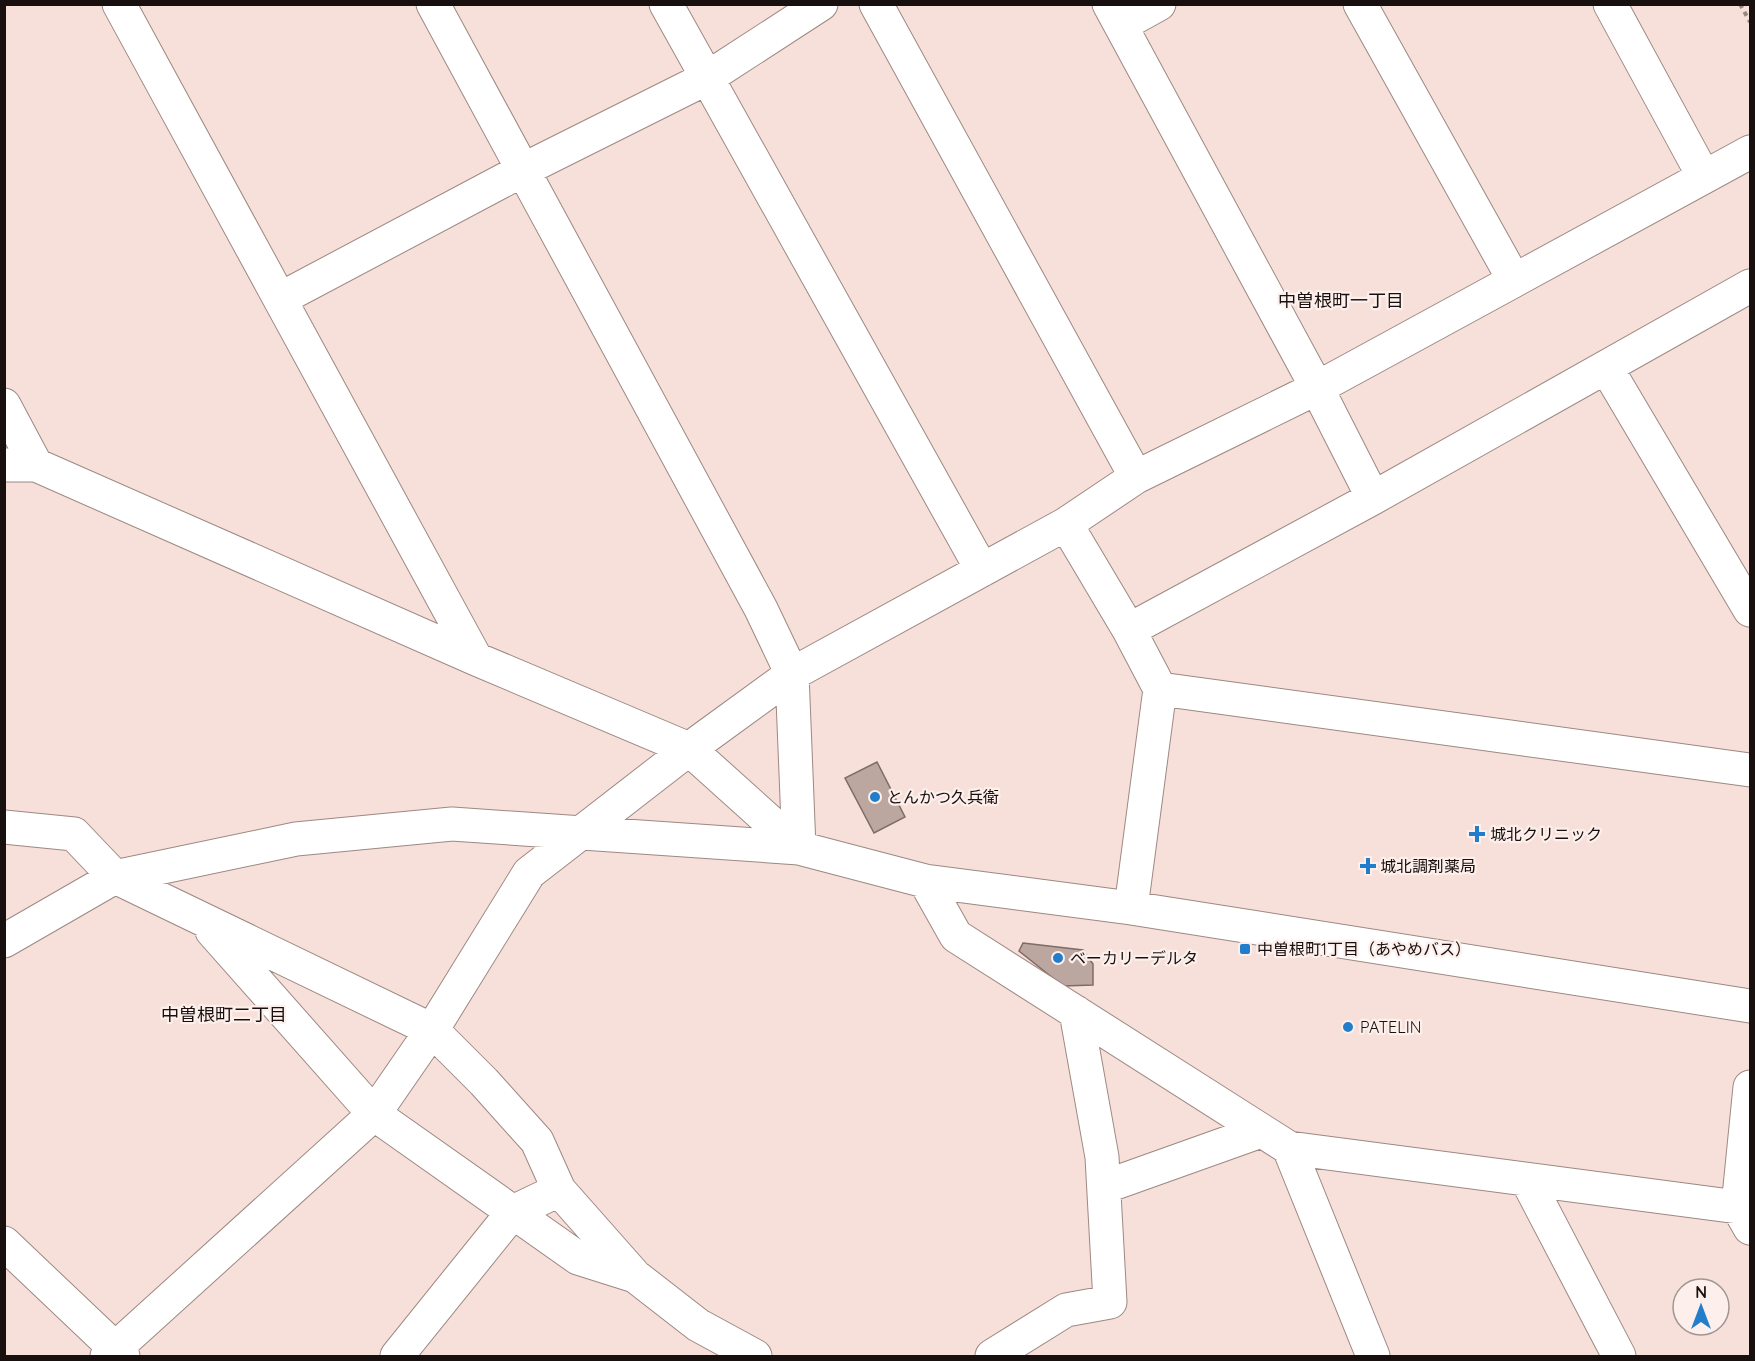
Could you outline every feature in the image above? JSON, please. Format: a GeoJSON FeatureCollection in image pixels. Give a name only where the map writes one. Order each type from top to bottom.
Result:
{"type":"FeatureCollection","features":[{"type":"Feature","properties":{"kind":"street"},"geometry":{"type":"LineString","coordinates":[[119,4],[476,659]]}},
{"type":"Feature","properties":{"kind":"street"},"geometry":{"type":"LineString","coordinates":[[433,4],[756,599],[792,674],[799,848]]}},
{"type":"Feature","properties":{"kind":"street"},"geometry":{"type":"LineString","coordinates":[[666,4],[982,570]]}},
{"type":"Feature","properties":{"kind":"street"},"geometry":{"type":"LineString","coordinates":[[280,299],[523,170],[707,78],[821,4]]}},
{"type":"Feature","properties":{"kind":"street"},"geometry":{"type":"LineString","coordinates":[[876,4],[1136,477]]}},
{"type":"Feature","properties":{"kind":"street"},"geometry":{"type":"LineString","coordinates":[[1159,4],[1115,15],[1317,388],[1373,498]]}},
{"type":"Feature","properties":{"kind":"street"},"geometry":{"type":"LineString","coordinates":[[1360,4],[1514,280]]}},
{"type":"Feature","properties":{"kind":"street"},"geometry":{"type":"LineString","coordinates":[[1610,4],[1704,177]]}},
{"type":"Feature","properties":{"kind":"street"},"geometry":{"type":"LineString","coordinates":[[4,1243],[115,1354],[374,1114],[432,1030],[529,873],[688,749],[792,674],[1066,524],[1136,477],[1317,388],[1750,152]]}},
{"type":"Feature","properties":{"kind":"street"},"geometry":{"type":"LineString","coordinates":[[1129,630],[1373,498],[1750,286]]}},
{"type":"Feature","properties":{"kind":"street"},"geometry":{"type":"LineString","coordinates":[[1606,367],[1750,610]]}},
{"type":"Feature","properties":{"kind":"street"},"geometry":{"type":"LineString","coordinates":[[4,405],[20,465],[688,749],[799,848]]}},
{"type":"Feature","properties":{"kind":"street"},"geometry":{"type":"LineString","coordinates":[[1066,524],[1129,630],[1160,689],[1131,908]]}},
{"type":"Feature","properties":{"kind":"street"},"geometry":{"type":"LineString","coordinates":[[1160,689],[1750,770]]}},
{"type":"Feature","properties":{"kind":"street"},"geometry":{"type":"LineString","coordinates":[[4,940],[115,877],[296,839],[452,824],[799,848],[925,881],[1131,908],[1750,1006]]}},
{"type":"Feature","properties":{"kind":"street"},"geometry":{"type":"LineString","coordinates":[[4,827],[74,834],[115,877],[432,1030],[484,1082],[537,1141],[559,1190],[635,1276],[698,1325],[755,1356]]}},
{"type":"Feature","properties":{"kind":"street"},"geometry":{"type":"LineString","coordinates":[[925,881],[956,936],[1288,1148],[1527,1180],[1744,1218],[1750,1087]]}},
{"type":"Feature","properties":{"kind":"street"},"geometry":{"type":"LineString","coordinates":[[204,921],[374,1114],[578,1258],[635,1276]]}},
{"type":"Feature","properties":{"kind":"street"},"geometry":{"type":"LineString","coordinates":[[992,1356],[1066,1310],[1110,1302],[1102,1157],[1076,1012]]}},
{"type":"Feature","properties":{"kind":"street"},"geometry":{"type":"LineString","coordinates":[[1104,1187],[1261,1131]]}},
{"type":"Feature","properties":{"kind":"street"},"geometry":{"type":"LineString","coordinates":[[1288,1148],[1372,1356]]}},
{"type":"Feature","properties":{"kind":"street"},"geometry":{"type":"LineString","coordinates":[[1527,1180],[1619,1356]]}},
{"type":"Feature","properties":{"kind":"street"},"geometry":{"type":"LineString","coordinates":[[397,1356],[513,1212],[559,1190]]}},
{"type":"Feature","properties":{"kind":"path"},"geometry":{"type":"LineString","coordinates":[[1740,4],[1750,22]]}},
{"type":"Feature","properties":{"kind":"building","name":"とんかつ久兵衛"},"geometry":{"type":"Polygon","coordinates":[[[877,762],[905,817],[874,833],[845,778],[877,762]]]}},
{"type":"Feature","properties":{"kind":"building","name":"ベーカリーデルタ"},"geometry":{"type":"Polygon","coordinates":[[[1023,943],[1083,950],[1093,964],[1093,985],[1063,986],[1019,951],[1023,943]]]}},
{"type":"Feature","properties":{"kind":"place","name":"とんかつ久兵衛"},"geometry":{"type":"Point","coordinates":[875,797]}},
{"type":"Feature","properties":{"kind":"place","name":"城北クリニック"},"geometry":{"type":"Point","coordinates":[1477,834]}},
{"type":"Feature","properties":{"kind":"place","name":"城北調剤薬局"},"geometry":{"type":"Point","coordinates":[1368,866]}},
{"type":"Feature","properties":{"kind":"place","name":"中曽根町1丁目（あやめバス）"},"geometry":{"type":"Point","coordinates":[1245,949]}},
{"type":"Feature","properties":{"kind":"place","name":"ベーカリーデルタ"},"geometry":{"type":"Point","coordinates":[1058,958]}},
{"type":"Feature","properties":{"kind":"place","name":"PATELIN"},"geometry":{"type":"Point","coordinates":[1348,1027]}},
{"type":"Feature","properties":{"kind":"district","name":"中曽根町一丁目"},"geometry":{"type":"Point","coordinates":[1341,301]}},
{"type":"Feature","properties":{"kind":"district","name":"中曽根町二丁目"},"geometry":{"type":"Point","coordinates":[224,1015]}}]}
